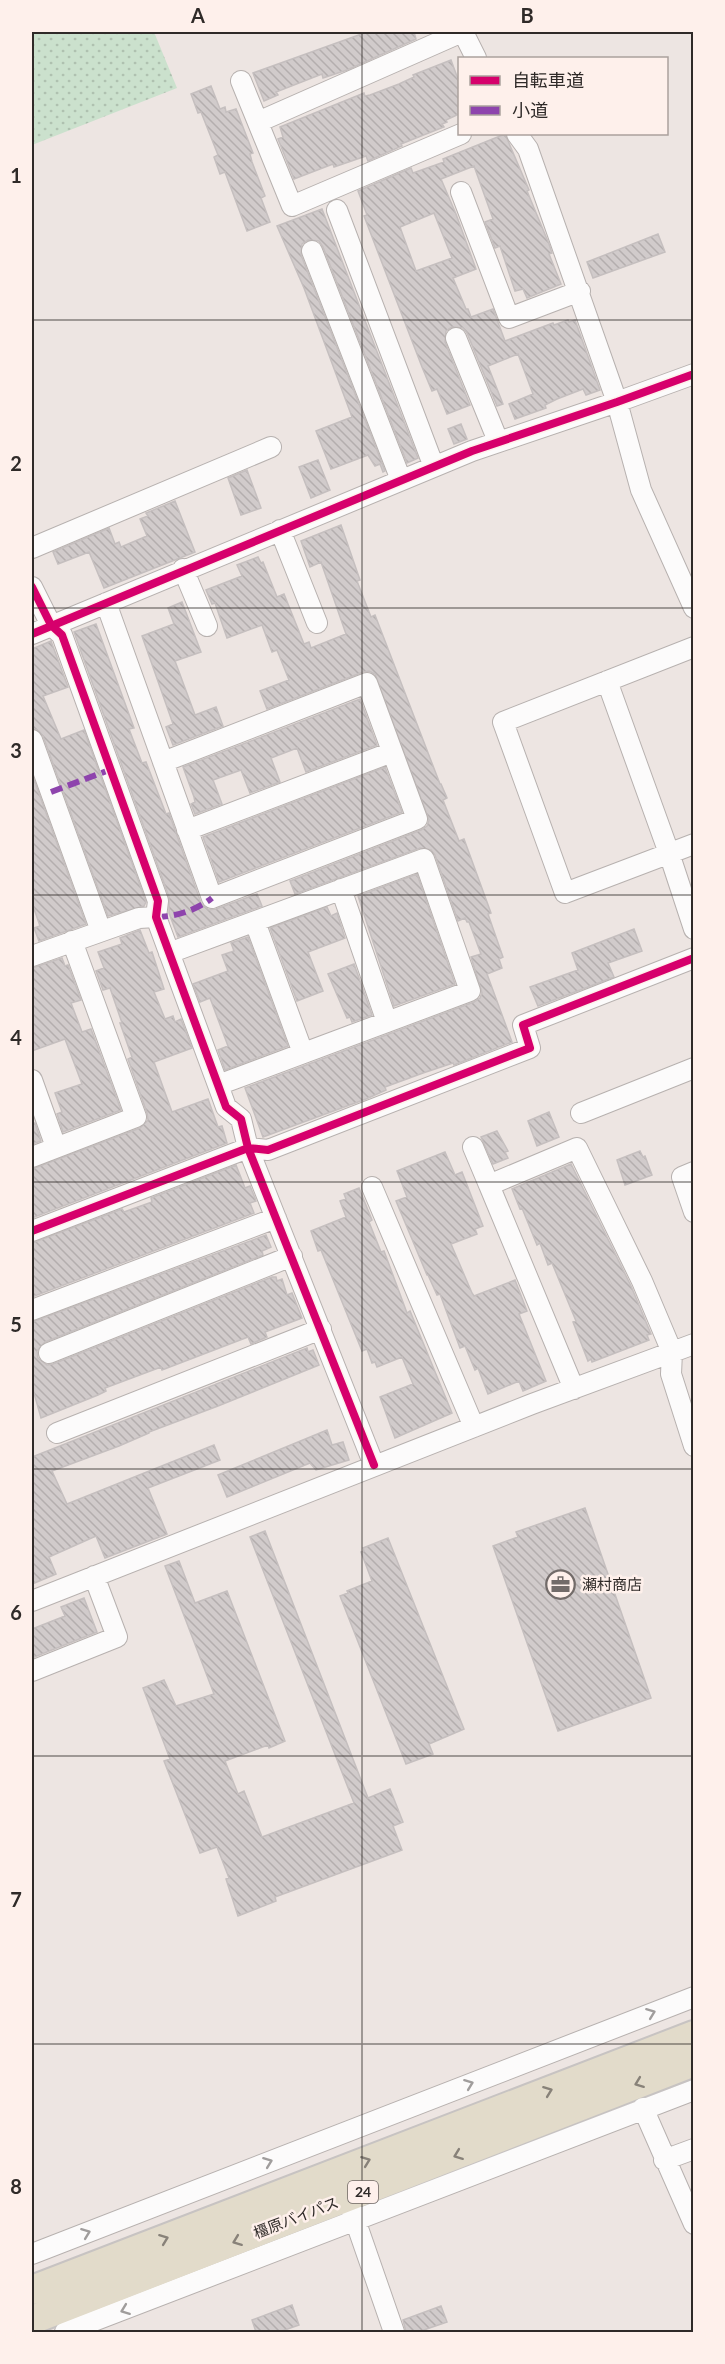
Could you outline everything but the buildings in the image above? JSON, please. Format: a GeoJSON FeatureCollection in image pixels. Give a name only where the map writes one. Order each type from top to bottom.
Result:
{"type":"FeatureCollection","features":[{"type":"Feature","properties":{"kind":"highway","name":"橿原バイパス"},"geometry":{"type":"LineString","coordinates":[[38,2288],[693,2035]]}},
{"type":"Feature","properties":{"kind":"highway","name":"橿原バイパス"},"geometry":{"type":"LineString","coordinates":[[53,2324],[352,2209],[693,2062]]}},
{"type":"Feature","properties":{"kind":"street"},"geometry":{"type":"LineString","coordinates":[[258,122],[462,32],[475,57]]}},
{"type":"Feature","properties":{"kind":"street"},"geometry":{"type":"LineString","coordinates":[[241,81],[292,206],[459,135]]}},
{"type":"Feature","properties":{"kind":"street"},"geometry":{"type":"LineString","coordinates":[[518,135],[528,149],[580,291],[617,402],[642,490],[693,608]]}},
{"type":"Feature","properties":{"kind":"street"},"geometry":{"type":"LineString","coordinates":[[461,192],[509,318],[580,291]]}},
{"type":"Feature","properties":{"kind":"street"},"geometry":{"type":"LineString","coordinates":[[337,210],[434,466]]}},
{"type":"Feature","properties":{"kind":"street"},"geometry":{"type":"LineString","coordinates":[[312,251],[401,480]]}},
{"type":"Feature","properties":{"kind":"street"},"geometry":{"type":"LineString","coordinates":[[456,338],[498,441]]}},
{"type":"Feature","properties":{"kind":"street"},"geometry":{"type":"LineString","coordinates":[[32,634],[434,466],[498,441],[693,374]]}},
{"type":"Feature","properties":{"kind":"street"},"geometry":{"type":"LineString","coordinates":[[32,548],[271,447]]}},
{"type":"Feature","properties":{"kind":"street"},"geometry":{"type":"LineString","coordinates":[[280,530],[317,623]]}},
{"type":"Feature","properties":{"kind":"street"},"geometry":{"type":"LineString","coordinates":[[183,569],[207,626]]}},
{"type":"Feature","properties":{"kind":"street"},"geometry":{"type":"LineString","coordinates":[[32,587],[51,625],[62,635],[158,901],[156,917],[226,1107],[241,1119],[248,1148],[375,1465]]}},
{"type":"Feature","properties":{"kind":"street"},"geometry":{"type":"LineString","coordinates":[[105,603],[162,762],[212,898],[417,819],[367,683],[162,762]]}},
{"type":"Feature","properties":{"kind":"street"},"geometry":{"type":"LineString","coordinates":[[693,647],[503,722],[565,892],[693,844]]}},
{"type":"Feature","properties":{"kind":"street"},"geometry":{"type":"LineString","coordinates":[[607,681],[669,854],[693,929]]}},
{"type":"Feature","properties":{"kind":"street"},"geometry":{"type":"LineString","coordinates":[[32,740],[101,931]]}},
{"type":"Feature","properties":{"kind":"street"},"geometry":{"type":"LineString","coordinates":[[187,830],[392,752]]}},
{"type":"Feature","properties":{"kind":"street"},"geometry":{"type":"LineString","coordinates":[[170,953],[424,859],[432,880],[470,991],[218,1085]]}},
{"type":"Feature","properties":{"kind":"street"},"geometry":{"type":"LineString","coordinates":[[341,889],[387,1022]]}},
{"type":"Feature","properties":{"kind":"street"},"geometry":{"type":"LineString","coordinates":[[32,956],[139,918],[156,917]]}},
{"type":"Feature","properties":{"kind":"street"},"geometry":{"type":"LineString","coordinates":[[255,922],[303,1053]]}},
{"type":"Feature","properties":{"kind":"street"},"geometry":{"type":"LineString","coordinates":[[32,1156],[136,1117],[72,941]]}},
{"type":"Feature","properties":{"kind":"street"},"geometry":{"type":"LineString","coordinates":[[32,1231],[248,1148],[268,1150],[530,1048],[523,1025],[693,958]]}},
{"type":"Feature","properties":{"kind":"street"},"geometry":{"type":"LineString","coordinates":[[581,1113],[693,1068]]}},
{"type":"Feature","properties":{"kind":"street"},"geometry":{"type":"LineString","coordinates":[[32,1080],[56,1147]]}},
{"type":"Feature","properties":{"kind":"street"},"geometry":{"type":"LineString","coordinates":[[473,1147],[574,1389]]}},
{"type":"Feature","properties":{"kind":"street"},"geometry":{"type":"LineString","coordinates":[[489,1185],[577,1148],[642,1281],[672,1352],[671,1374],[693,1446]]}},
{"type":"Feature","properties":{"kind":"street"},"geometry":{"type":"LineString","coordinates":[[693,1172],[682,1177],[693,1212]]}},
{"type":"Feature","properties":{"kind":"street"},"geometry":{"type":"LineString","coordinates":[[372,1187],[474,1427]]}},
{"type":"Feature","properties":{"kind":"street"},"geometry":{"type":"LineString","coordinates":[[32,1310],[276,1218]]}},
{"type":"Feature","properties":{"kind":"street"},"geometry":{"type":"LineString","coordinates":[[49,1353],[292,1256]]}},
{"type":"Feature","properties":{"kind":"street"},"geometry":{"type":"LineString","coordinates":[[57,1432],[321,1329]]}},
{"type":"Feature","properties":{"kind":"street"},"geometry":{"type":"LineString","coordinates":[[32,1601],[375,1465],[693,1344]]}},
{"type":"Feature","properties":{"kind":"street"},"geometry":{"type":"LineString","coordinates":[[32,1671],[117,1637],[94,1576]]}},
{"type":"Feature","properties":{"kind":"street"},"geometry":{"type":"LineString","coordinates":[[53,2324],[38,2288],[32,2254],[693,1997]]}},
{"type":"Feature","properties":{"kind":"street"},"geometry":{"type":"LineString","coordinates":[[352,2209],[693,2090]]}},
{"type":"Feature","properties":{"kind":"street"},"geometry":{"type":"LineString","coordinates":[[643,2108],[693,2224]]}},
{"type":"Feature","properties":{"kind":"street"},"geometry":{"type":"LineString","coordinates":[[664,2160],[693,2149]]}},
{"type":"Feature","properties":{"kind":"street"},"geometry":{"type":"LineString","coordinates":[[337,2172],[394,2332]]}},
{"type":"Feature","properties":{"kind":"green space"},"geometry":{"type":"Polygon","coordinates":[[[32,32],[154,32],[177,88],[32,145],[32,32]]]}},
{"type":"Feature","properties":{"kind":"marked path"},"geometry":{"type":"LineString","coordinates":[[51,792],[112,769]]}},
{"type":"Feature","properties":{"kind":"marked path"},"geometry":{"type":"LineString","coordinates":[[156,917],[186,912],[212,898]]}},
{"type":"Feature","properties":{"kind":"cycle path"},"geometry":{"type":"LineString","coordinates":[[32,634],[472,451],[694,374]]}},
{"type":"Feature","properties":{"kind":"cycle path"},"geometry":{"type":"LineString","coordinates":[[32,587],[51,625],[62,635],[158,901],[156,917],[226,1107],[241,1119],[248,1148],[374,1465]]}},
{"type":"Feature","properties":{"kind":"cycle path"},"geometry":{"type":"LineString","coordinates":[[32,1231],[248,1148],[268,1150],[530,1048],[523,1025],[694,958]]}},
{"type":"Feature","properties":{"kind":"place","name":"瀬村商店"},"geometry":{"type":"Point","coordinates":[561,1585]}}]}
